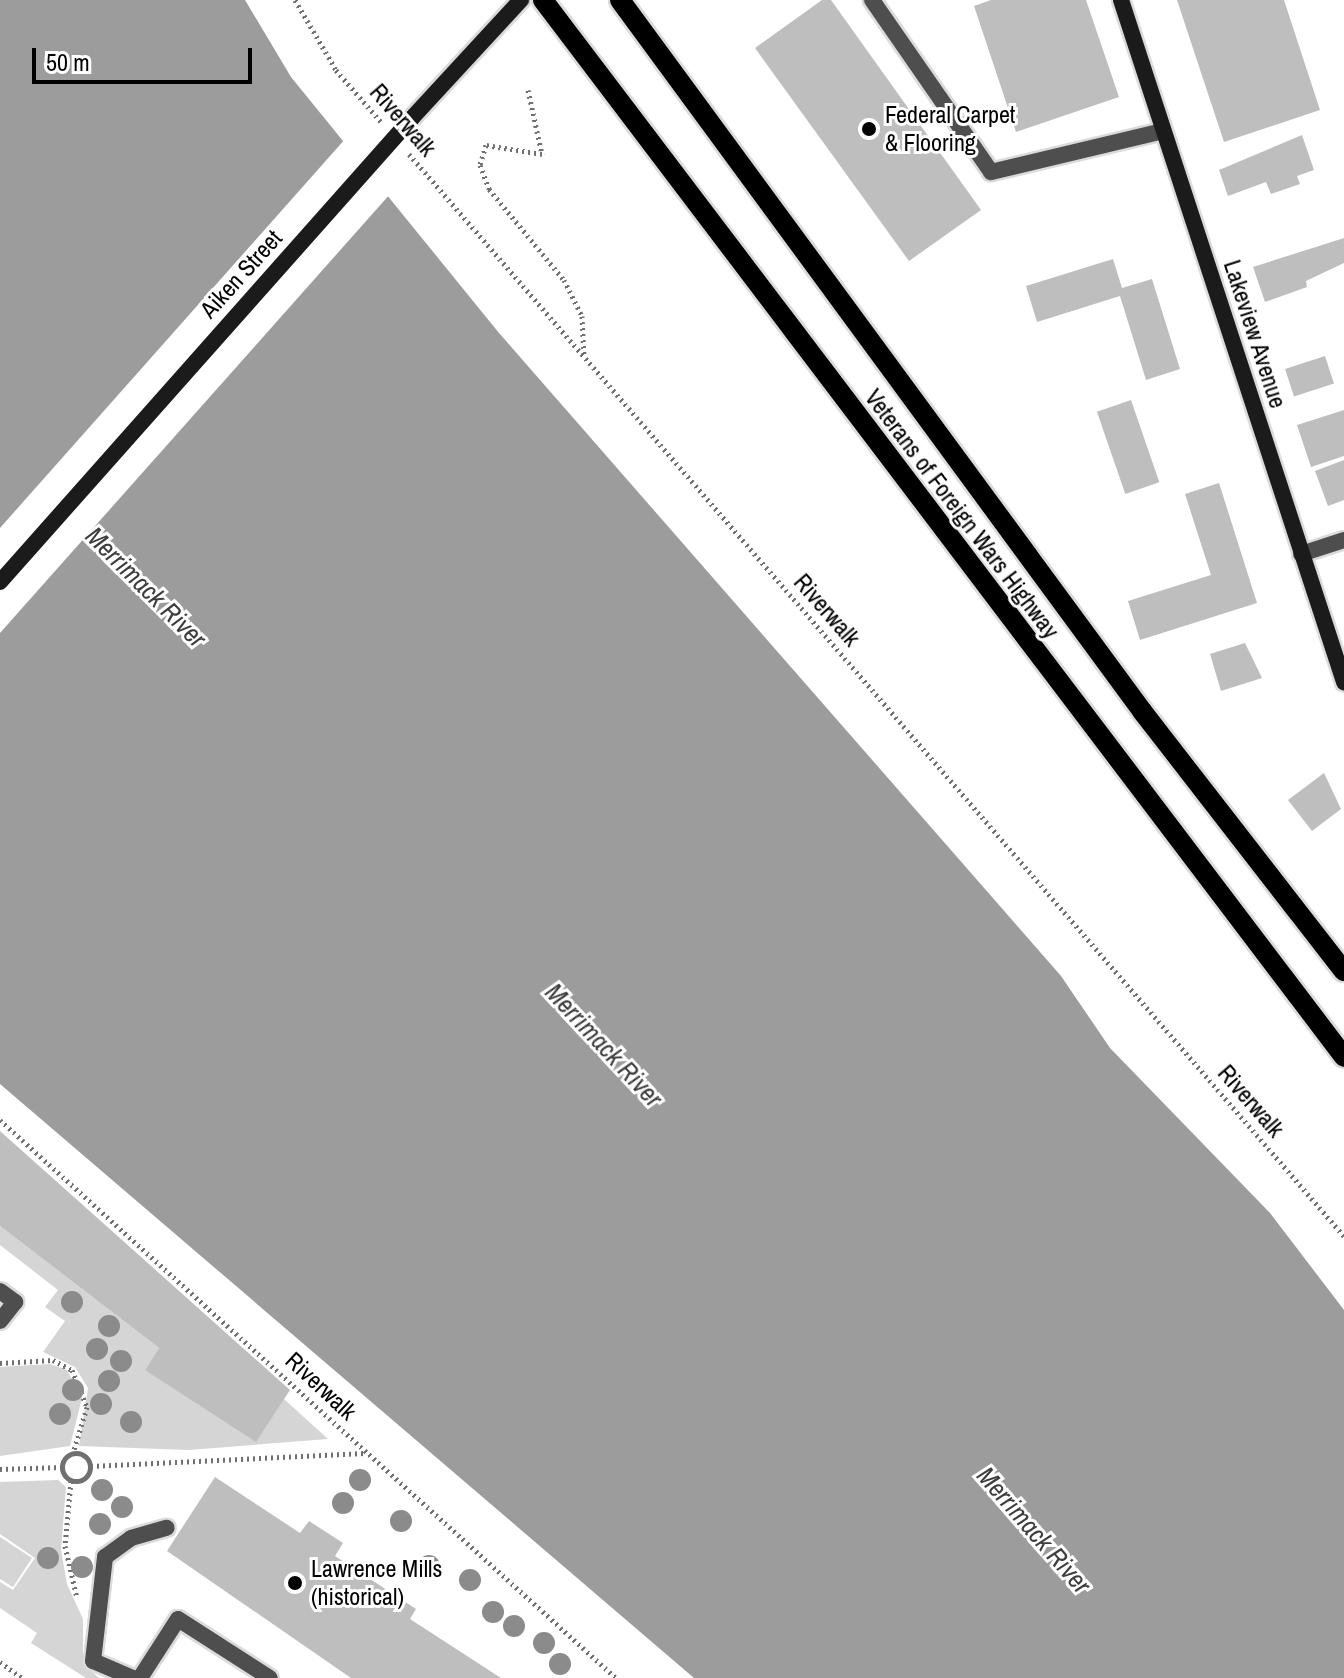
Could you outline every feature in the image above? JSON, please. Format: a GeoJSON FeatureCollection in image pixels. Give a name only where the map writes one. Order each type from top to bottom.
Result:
{"type":"FeatureCollection","features":[{"type":"Feature","properties":{"kind":"main road","name":"Aiken Street"},"geometry":{"type":"LineString","coordinates":[[0,582],[412,118],[521,0]]}},
{"type":"Feature","properties":{"kind":"main road","name":"Veterans of Foreign Wars Highway"},"geometry":{"type":"LineString","coordinates":[[543,0],[1344,1057]]}},
{"type":"Feature","properties":{"kind":"main road","name":"Veterans of Foreign Wars Highway"},"geometry":{"type":"LineString","coordinates":[[620,0],[1151,724],[1344,971]]}},
{"type":"Feature","properties":{"kind":"main road","name":"Lakeview Avenue"},"geometry":{"type":"LineString","coordinates":[[1121,0],[1344,682]]}},
{"type":"Feature","properties":{"kind":"lane"},"geometry":{"type":"LineString","coordinates":[[872,0],[991,172],[1163,131]]}},
{"type":"Feature","properties":{"kind":"lane"},"geometry":{"type":"LineString","coordinates":[[1301,554],[1344,540]]}},
{"type":"Feature","properties":{"kind":"lane"},"geometry":{"type":"LineString","coordinates":[[0,1291],[15,1302],[0,1321]]}},
{"type":"Feature","properties":{"kind":"lane"},"geometry":{"type":"LineString","coordinates":[[133,1678],[93,1661],[105,1557],[131,1538],[167,1528]]}},
{"type":"Feature","properties":{"kind":"lane"},"geometry":{"type":"LineString","coordinates":[[140,1678],[178,1619],[270,1678]]}},
{"type":"Feature","properties":{"kind":"path","name":"Riverwalk"},"geometry":{"type":"LineString","coordinates":[[295,0],[336,70],[388,130]]}},
{"type":"Feature","properties":{"kind":"path"},"geometry":{"type":"LineString","coordinates":[[528,90],[542,154],[486,145],[480,165],[489,189],[564,280],[582,316],[584,357]]}},
{"type":"Feature","properties":{"kind":"path","name":"Riverwalk"},"geometry":{"type":"LineString","coordinates":[[398,142],[1344,1236]]}},
{"type":"Feature","properties":{"kind":"path","name":"Riverwalk"},"geometry":{"type":"LineString","coordinates":[[0,1120],[616,1678]]}},
{"type":"Feature","properties":{"kind":"path"},"geometry":{"type":"LineString","coordinates":[[0,1363],[53,1360],[72,1370],[87,1407],[73,1453],[62,1467],[0,1469]]}},
{"type":"Feature","properties":{"kind":"path"},"geometry":{"type":"LineString","coordinates":[[73,1453],[91,1466],[367,1453]]}},
{"type":"Feature","properties":{"kind":"path"},"geometry":{"type":"LineString","coordinates":[[71,1481],[83,1481],[91,1466]]}},
{"type":"Feature","properties":{"kind":"path"},"geometry":{"type":"LineString","coordinates":[[62,1467],[71,1481],[69,1576],[95,1633]]}},
{"type":"Feature","properties":{"kind":"path"},"geometry":{"type":"LineString","coordinates":[[0,1662],[22,1678]]}},
{"type":"Feature","properties":{"kind":"shaded area"},"geometry":{"type":"Polygon","coordinates":[[[0,1226],[159,1348],[145,1370],[284,1399],[328,1439],[189,1450],[79,1446],[88,1388],[75,1367],[43,1352],[65,1321],[45,1307],[58,1290],[0,1245],[0,1226]]]}},
{"type":"Feature","properties":{"kind":"shaded area"},"geometry":{"type":"Polygon","coordinates":[[[50,1364],[67,1370],[82,1398],[70,1446],[0,1456],[0,1367],[50,1364]]]}},
{"type":"Feature","properties":{"kind":"shaded area"},"geometry":{"type":"Polygon","coordinates":[[[58,1480],[66,1487],[61,1550],[67,1584],[83,1619],[83,1663],[99,1678],[86,1678],[31,1643],[37,1633],[0,1608],[0,1582],[13,1590],[35,1558],[0,1534],[0,1482],[58,1480]]]}},
{"type":"Feature","properties":{"kind":"shaded area"},"geometry":{"type":"Polygon","coordinates":[[[0,1537],[32,1558],[13,1587],[0,1579],[0,1537]]]}},
{"type":"Feature","properties":{"kind":"water","name":"Merrimack River"},"geometry":{"type":"Polygon","coordinates":[[[0,0],[245,0],[291,77],[499,333],[1061,976],[1110,1048],[1270,1213],[1344,1310],[1344,1678],[694,1678],[0,1084],[0,0]]]}},
{"type":"Feature","properties":{"kind":"pier"},"geometry":{"type":"Polygon","coordinates":[[[346,138],[391,193],[0,633],[0,528],[346,138]]]}},
{"type":"Feature","properties":{"kind":"building","name":"Federal Carpet & Flooring"},"geometry":{"type":"Polygon","coordinates":[[[822,0],[831,0],[981,210],[909,261],[755,48],[822,0]]]}},
{"type":"Feature","properties":{"kind":"building"},"geometry":{"type":"Polygon","coordinates":[[[991,0],[1086,0],[1119,97],[1016,132],[974,6],[991,0]]]}},
{"type":"Feature","properties":{"kind":"building"},"geometry":{"type":"Polygon","coordinates":[[[1177,0],[1284,0],[1320,110],[1224,142],[1177,0]]]}},
{"type":"Feature","properties":{"kind":"building"},"geometry":{"type":"Polygon","coordinates":[[[1302,135],[1314,170],[1297,176],[1300,184],[1271,194],[1266,182],[1228,196],[1219,170],[1302,135]]]}},
{"type":"Feature","properties":{"kind":"building"},"geometry":{"type":"Polygon","coordinates":[[[1344,238],[1344,263],[1306,281],[1307,287],[1265,302],[1253,267],[1344,238]]]}},
{"type":"Feature","properties":{"kind":"building"},"geometry":{"type":"Polygon","coordinates":[[[1113,259],[1122,288],[1152,279],[1180,369],[1146,380],[1120,296],[1037,322],[1026,286],[1113,259]]]}},
{"type":"Feature","properties":{"kind":"building"},"geometry":{"type":"Polygon","coordinates":[[[1325,356],[1334,384],[1294,397],[1285,369],[1325,356]]]}},
{"type":"Feature","properties":{"kind":"building"},"geometry":{"type":"Polygon","coordinates":[[[1131,400],[1159,482],[1125,494],[1097,412],[1131,400]]]}},
{"type":"Feature","properties":{"kind":"building"},"geometry":{"type":"Polygon","coordinates":[[[1344,410],[1344,456],[1311,467],[1297,425],[1344,410]]]}},
{"type":"Feature","properties":{"kind":"building"},"geometry":{"type":"Polygon","coordinates":[[[1344,460],[1344,500],[1328,506],[1315,471],[1344,460]]]}},
{"type":"Feature","properties":{"kind":"building"},"geometry":{"type":"Polygon","coordinates":[[[1219,483],[1257,603],[1140,640],[1128,601],[1211,575],[1185,494],[1219,483]]]}},
{"type":"Feature","properties":{"kind":"building"},"geometry":{"type":"Polygon","coordinates":[[[1245,643],[1262,678],[1221,691],[1210,654],[1245,643]]]}},
{"type":"Feature","properties":{"kind":"building"},"geometry":{"type":"Polygon","coordinates":[[[1324,773],[1341,809],[1312,831],[1288,800],[1324,773]]]}},
{"type":"Feature","properties":{"kind":"building"},"geometry":{"type":"Polygon","coordinates":[[[0,1131],[290,1390],[256,1442],[145,1370],[159,1348],[0,1226],[0,1131]]]}},
{"type":"Feature","properties":{"kind":"building","name":"Lawrence Mills (historical)"},"geometry":{"type":"Polygon","coordinates":[[[215,1477],[300,1533],[309,1521],[343,1543],[335,1556],[416,1609],[410,1619],[501,1678],[351,1678],[167,1551],[215,1477]]]}},
{"type":"Feature","properties":{"kind":"place","name":"Federal Carpet & Flooring"},"geometry":{"type":"Point","coordinates":[869,129]}},
{"type":"Feature","properties":{"kind":"place","name":"Lawrence Mills (historical)"},"geometry":{"type":"Point","coordinates":[295,1583]}}]}
